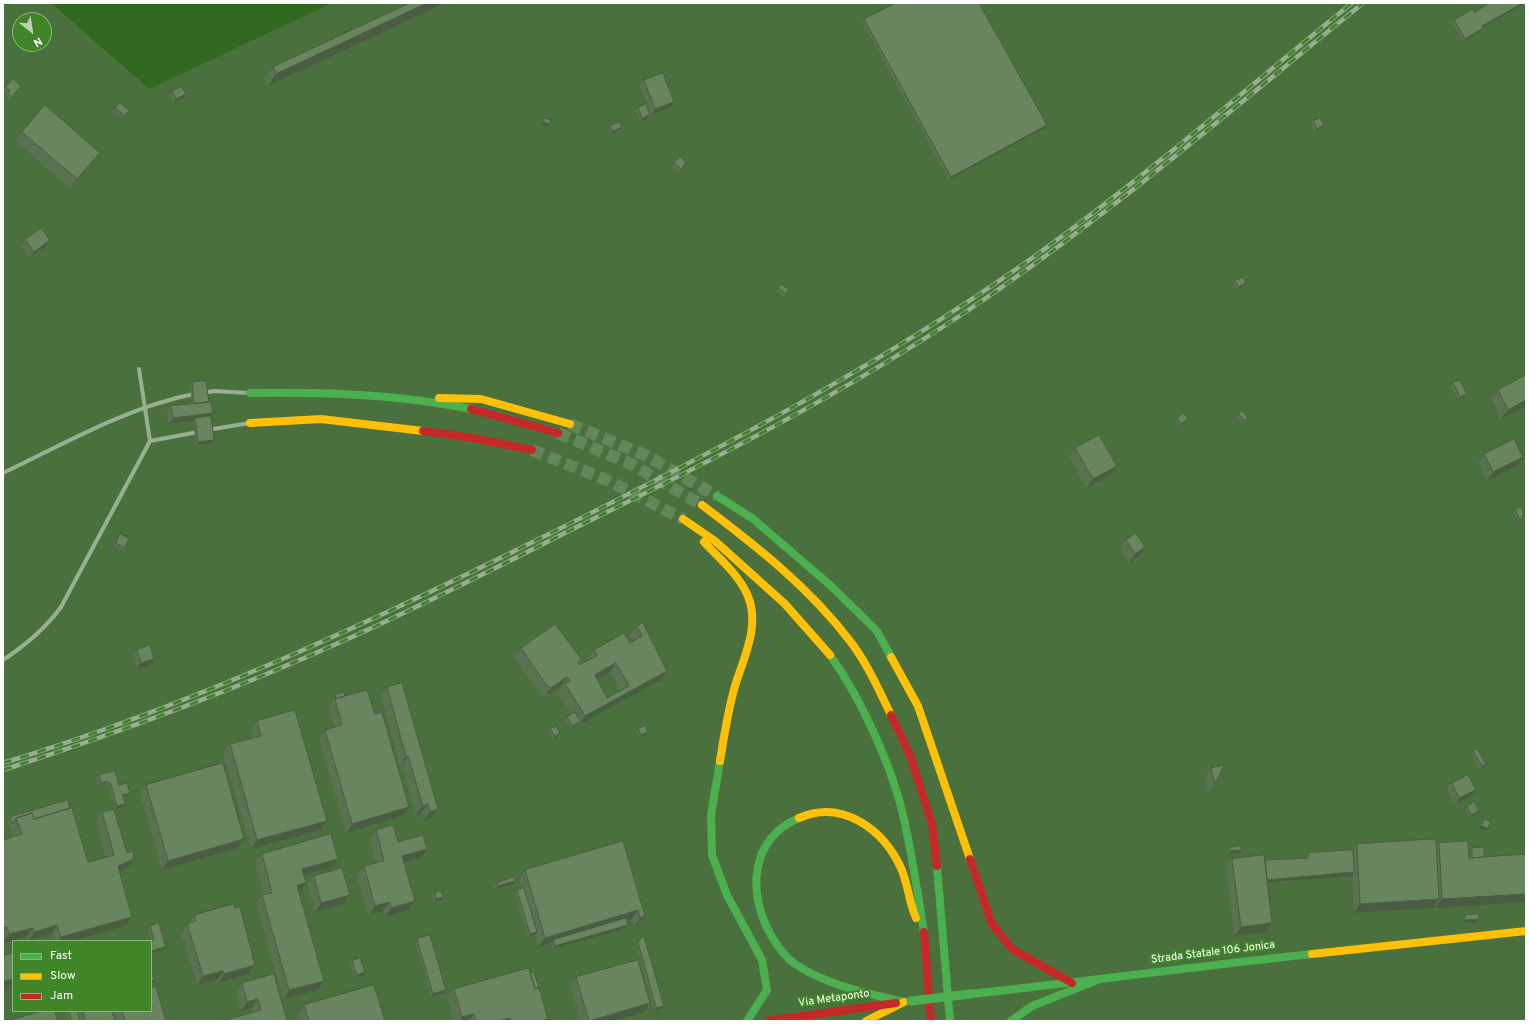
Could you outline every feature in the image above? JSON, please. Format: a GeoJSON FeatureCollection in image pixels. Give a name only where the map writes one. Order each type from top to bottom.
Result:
{"type":"FeatureCollection","features":[{"type":"Feature","properties":{"kind":"main road"},"geometry":{"type":"LineString","coordinates":[[250,393],[320,391],[393,396],[481,399],[570,424]]}},
{"type":"Feature","properties":{"kind":"main road"},"geometry":{"type":"LineString","coordinates":[[393,396],[475,410],[558,433]]}},
{"type":"Feature","properties":{"kind":"main road"},"geometry":{"type":"LineString","coordinates":[[250,423],[321,419],[367,423],[473,438],[532,450]]}},
{"type":"Feature","properties":{"kind":"main road"},"geometry":{"type":"LineString","coordinates":[[717,496],[752,518],[830,584],[877,631],[918,706],[992,924],[1012,949],[1072,983]]}},
{"type":"Feature","properties":{"kind":"main road"},"geometry":{"type":"LineString","coordinates":[[702,506],[741,534],[801,586],[850,641],[877,686],[910,755],[932,824],[941,901],[950,1021]]}},
{"type":"Feature","properties":{"kind":"main road"},"geometry":{"type":"LineString","coordinates":[[747,1021],[767,990],[762,960],[727,895],[712,855],[711,814],[725,729],[735,686],[748,650],[753,617],[747,594],[728,567],[683,519],[715,541],[785,604],[831,656],[864,714],[887,764],[905,823],[924,933],[931,1021]]}},
{"type":"Feature","properties":{"kind":"main road"},"geometry":{"type":"LineString","coordinates":[[908,1002],[846,989],[806,971],[786,957],[767,928],[758,902],[756,885],[758,870],[767,843],[777,832],[791,821],[816,812],[832,811],[861,821],[874,830],[895,858],[903,874],[910,905],[924,933]]}},
{"type":"Feature","properties":{"kind":"main road","name":"Strada Statale 106 Jonica"},"geometry":{"type":"LineString","coordinates":[[908,1002],[1211,965],[1526,931]]}},
{"type":"Feature","properties":{"kind":"main road"},"geometry":{"type":"LineString","coordinates":[[1011,1021],[1032,1006],[1095,980]]}},
{"type":"Feature","properties":{"kind":"main road"},"geometry":{"type":"LineString","coordinates":[[866,1021],[908,1002]]}},
{"type":"Feature","properties":{"kind":"main road","name":"Via Metaponto"},"geometry":{"type":"LineString","coordinates":[[768,1021],[816,1013],[908,1002]]}},
{"type":"Feature","properties":{"kind":"street"},"geometry":{"type":"LineString","coordinates":[[3,660],[31,641],[50,622],[61,607],[150,441],[139,368]]}},
{"type":"Feature","properties":{"kind":"street"},"geometry":{"type":"LineString","coordinates":[[3,473],[144,407],[170,399],[214,391],[250,393]]}},
{"type":"Feature","properties":{"kind":"street"},"geometry":{"type":"LineString","coordinates":[[150,441],[250,423]]}},
{"type":"Feature","properties":{"kind":"shaded area"},"geometry":{"type":"Polygon","coordinates":[[[51,3],[332,3],[149,89],[51,3]]]}},
{"type":"Feature","properties":{"kind":"building"},"geometry":{"type":"Polygon","coordinates":[[[410,3],[427,3],[276,74],[273,67],[410,3]]]}},
{"type":"Feature","properties":{"kind":"building"},"geometry":{"type":"Polygon","coordinates":[[[896,3],[979,3],[1047,125],[951,177],[864,19],[896,3]]]}},
{"type":"Feature","properties":{"kind":"building"},"geometry":{"type":"Polygon","coordinates":[[[1490,3],[1523,3],[1482,26],[1483,28],[1465,39],[1454,20],[1473,9],[1474,12],[1490,3]]]}},
{"type":"Feature","properties":{"kind":"building"},"geometry":{"type":"Polygon","coordinates":[[[663,73],[674,102],[655,109],[644,80],[663,73]]]}},
{"type":"Feature","properties":{"kind":"building"},"geometry":{"type":"Polygon","coordinates":[[[13,79],[21,86],[12,97],[8,93],[10,91],[6,87],[13,79]]]}},
{"type":"Feature","properties":{"kind":"building"},"geometry":{"type":"Polygon","coordinates":[[[182,87],[186,94],[176,99],[172,91],[182,87]]]}},
{"type":"Feature","properties":{"kind":"building"},"geometry":{"type":"Polygon","coordinates":[[[120,103],[129,110],[125,116],[115,108],[120,103]]]}},
{"type":"Feature","properties":{"kind":"building"},"geometry":{"type":"Polygon","coordinates":[[[646,104],[650,115],[642,118],[638,108],[646,104]]]}},
{"type":"Feature","properties":{"kind":"building"},"geometry":{"type":"Polygon","coordinates":[[[45,105],[100,153],[77,179],[22,132],[45,105]]]}},
{"type":"Feature","properties":{"kind":"building"},"geometry":{"type":"Polygon","coordinates":[[[544,118],[551,120],[550,124],[543,122],[544,118]]]}},
{"type":"Feature","properties":{"kind":"building"},"geometry":{"type":"Polygon","coordinates":[[[1320,118],[1324,125],[1317,129],[1313,121],[1320,118]]]}},
{"type":"Feature","properties":{"kind":"building"},"geometry":{"type":"Polygon","coordinates":[[[620,122],[622,127],[613,131],[610,126],[620,122]]]}},
{"type":"Feature","properties":{"kind":"building"},"geometry":{"type":"Polygon","coordinates":[[[680,157],[686,163],[681,169],[674,163],[680,157]]]}},
{"type":"Feature","properties":{"kind":"building"},"geometry":{"type":"Polygon","coordinates":[[[41,228],[50,240],[34,252],[25,240],[41,228]]]}},
{"type":"Feature","properties":{"kind":"building"},"geometry":{"type":"Polygon","coordinates":[[[1243,277],[1246,283],[1238,287],[1235,281],[1243,277]]]}},
{"type":"Feature","properties":{"kind":"building"},"geometry":{"type":"Polygon","coordinates":[[[781,284],[789,289],[786,294],[778,288],[781,284]]]}},
{"type":"Feature","properties":{"kind":"building"},"geometry":{"type":"Polygon","coordinates":[[[1526,375],[1526,400],[1508,410],[1498,390],[1526,375]]]}},
{"type":"Feature","properties":{"kind":"building"},"geometry":{"type":"Polygon","coordinates":[[[1460,380],[1467,394],[1460,397],[1453,383],[1460,380]]]}},
{"type":"Feature","properties":{"kind":"building"},"geometry":{"type":"Polygon","coordinates":[[[206,381],[209,402],[194,404],[192,382],[206,381]]]}},
{"type":"Feature","properties":{"kind":"building"},"geometry":{"type":"Polygon","coordinates":[[[211,402],[213,413],[173,418],[171,406],[211,402]]]}},
{"type":"Feature","properties":{"kind":"building"},"geometry":{"type":"Polygon","coordinates":[[[1243,411],[1248,418],[1244,421],[1239,414],[1243,411]]]}},
{"type":"Feature","properties":{"kind":"building"},"geometry":{"type":"Polygon","coordinates":[[[1184,413],[1188,419],[1181,424],[1177,418],[1184,413]]]}},
{"type":"Feature","properties":{"kind":"building"},"geometry":{"type":"Polygon","coordinates":[[[211,416],[214,440],[198,442],[195,418],[211,416]]]}},
{"type":"Feature","properties":{"kind":"building"},"geometry":{"type":"Polygon","coordinates":[[[1099,435],[1117,466],[1093,479],[1075,448],[1099,435]]]}},
{"type":"Feature","properties":{"kind":"building"},"geometry":{"type":"Polygon","coordinates":[[[1514,439],[1523,457],[1493,472],[1484,454],[1514,439]]]}},
{"type":"Feature","properties":{"kind":"building"},"geometry":{"type":"Polygon","coordinates":[[[1521,507],[1524,515],[1520,520],[1515,509],[1521,507]]]}},
{"type":"Feature","properties":{"kind":"building"},"geometry":{"type":"Polygon","coordinates":[[[1136,533],[1145,547],[1135,554],[1126,540],[1136,533]]]}},
{"type":"Feature","properties":{"kind":"building"},"geometry":{"type":"Polygon","coordinates":[[[120,534],[129,538],[125,548],[116,543],[120,534]]]}},
{"type":"Feature","properties":{"kind":"building"},"geometry":{"type":"Polygon","coordinates":[[[643,623],[667,671],[585,716],[565,684],[570,681],[567,677],[551,688],[547,686],[521,648],[555,624],[582,660],[578,662],[579,665],[597,656],[594,650],[624,633],[630,643],[642,636],[637,626],[643,623]],[[616,663],[595,675],[607,698],[629,686],[616,663]]]}},
{"type":"Feature","properties":{"kind":"building"},"geometry":{"type":"Polygon","coordinates":[[[150,645],[154,659],[141,663],[137,650],[150,645]]]}},
{"type":"Feature","properties":{"kind":"building"},"geometry":{"type":"Polygon","coordinates":[[[402,683],[438,809],[430,812],[428,804],[423,806],[408,756],[406,757],[387,687],[402,683]]]}},
{"type":"Feature","properties":{"kind":"building"},"geometry":{"type":"Polygon","coordinates":[[[367,690],[375,714],[382,712],[409,807],[352,824],[325,730],[342,725],[335,699],[367,690]]]}},
{"type":"Feature","properties":{"kind":"building"},"geometry":{"type":"Polygon","coordinates":[[[344,692],[345,696],[336,699],[335,695],[344,692]]]}},
{"type":"Feature","properties":{"kind":"building"},"geometry":{"type":"Polygon","coordinates":[[[295,710],[327,821],[257,840],[230,744],[261,736],[257,721],[295,710]]]}},
{"type":"Feature","properties":{"kind":"building"},"geometry":{"type":"Polygon","coordinates":[[[575,712],[580,721],[573,726],[567,717],[575,712]]]}},
{"type":"Feature","properties":{"kind":"building"},"geometry":{"type":"Polygon","coordinates":[[[645,725],[648,732],[641,735],[638,729],[645,725]]]}},
{"type":"Feature","properties":{"kind":"building"},"geometry":{"type":"Polygon","coordinates":[[[556,726],[560,733],[555,736],[550,729],[556,726]]]}},
{"type":"Feature","properties":{"kind":"building"},"geometry":{"type":"Polygon","coordinates":[[[1477,749],[1486,764],[1482,766],[1473,751],[1477,749]]]}},
{"type":"Feature","properties":{"kind":"building"},"geometry":{"type":"Polygon","coordinates":[[[223,763],[244,839],[168,861],[146,785],[223,763]]]}},
{"type":"Feature","properties":{"kind":"building"},"geometry":{"type":"Polygon","coordinates":[[[1224,765],[1220,774],[1215,784],[1211,768],[1224,765]]]}},
{"type":"Feature","properties":{"kind":"building"},"geometry":{"type":"Polygon","coordinates":[[[115,771],[119,785],[127,783],[130,793],[122,795],[125,804],[117,806],[111,784],[107,781],[101,783],[99,775],[115,771]]]}},
{"type":"Feature","properties":{"kind":"building"},"geometry":{"type":"Polygon","coordinates":[[[1468,775],[1476,790],[1459,798],[1452,783],[1468,775]]]}},
{"type":"Feature","properties":{"kind":"building"},"geometry":{"type":"Polygon","coordinates":[[[68,800],[70,808],[34,819],[32,813],[16,818],[12,824],[10,817],[68,800]]]}},
{"type":"Feature","properties":{"kind":"building"},"geometry":{"type":"Polygon","coordinates":[[[1474,802],[1479,811],[1471,815],[1467,806],[1474,802]]]}},
{"type":"Feature","properties":{"kind":"building"},"geometry":{"type":"Polygon","coordinates":[[[72,808],[88,862],[114,855],[102,812],[114,809],[127,853],[133,851],[134,859],[118,866],[132,917],[61,937],[57,925],[34,932],[33,928],[9,934],[7,927],[4,928],[3,924],[3,840],[22,834],[16,818],[32,813],[34,819],[72,808]]]}},
{"type":"Feature","properties":{"kind":"building"},"geometry":{"type":"Polygon","coordinates":[[[1484,819],[1491,822],[1488,828],[1481,826],[1484,819]]]}},
{"type":"Feature","properties":{"kind":"building"},"geometry":{"type":"Polygon","coordinates":[[[393,825],[398,842],[423,835],[427,849],[402,856],[415,901],[391,908],[390,902],[375,906],[364,866],[384,861],[376,830],[393,825]]]}},
{"type":"Feature","properties":{"kind":"building"},"geometry":{"type":"Polygon","coordinates":[[[331,834],[338,859],[302,869],[306,883],[297,885],[324,981],[289,990],[262,895],[272,893],[262,854],[331,834]]]}},
{"type":"Feature","properties":{"kind":"building"},"geometry":{"type":"Polygon","coordinates":[[[1436,839],[1439,899],[1360,904],[1357,844],[1436,839]]]}},
{"type":"Feature","properties":{"kind":"building"},"geometry":{"type":"Polygon","coordinates":[[[623,841],[645,916],[640,918],[638,910],[545,938],[525,870],[623,841]]]}},
{"type":"Feature","properties":{"kind":"building"},"geometry":{"type":"Polygon","coordinates":[[[1468,841],[1469,858],[1526,854],[1526,894],[1442,899],[1439,843],[1468,841]]]}},
{"type":"Feature","properties":{"kind":"building"},"geometry":{"type":"Polygon","coordinates":[[[1241,846],[1242,850],[1230,851],[1230,847],[1241,846]]]}},
{"type":"Feature","properties":{"kind":"building"},"geometry":{"type":"Polygon","coordinates":[[[1484,847],[1484,857],[1472,858],[1472,848],[1484,847]]]}},
{"type":"Feature","properties":{"kind":"building"},"geometry":{"type":"Polygon","coordinates":[[[1353,850],[1354,872],[1267,880],[1265,860],[1308,858],[1308,853],[1353,850]]]}},
{"type":"Feature","properties":{"kind":"building"},"geometry":{"type":"Polygon","coordinates":[[[1264,855],[1272,923],[1241,927],[1232,859],[1264,855]]]}},
{"type":"Feature","properties":{"kind":"building"},"geometry":{"type":"Polygon","coordinates":[[[342,868],[350,895],[321,903],[314,876],[342,868]]]}},
{"type":"Feature","properties":{"kind":"building"},"geometry":{"type":"Polygon","coordinates":[[[513,877],[515,881],[498,886],[497,883],[513,877]]]}},
{"type":"Feature","properties":{"kind":"building"},"geometry":{"type":"Polygon","coordinates":[[[524,888],[537,932],[530,934],[517,890],[524,888]]]}},
{"type":"Feature","properties":{"kind":"building"},"geometry":{"type":"Polygon","coordinates":[[[441,891],[443,897],[436,899],[435,893],[441,891]]]}},
{"type":"Feature","properties":{"kind":"building"},"geometry":{"type":"Polygon","coordinates":[[[234,904],[235,908],[240,907],[255,965],[224,974],[223,971],[203,976],[187,924],[196,921],[195,915],[234,904]]]}},
{"type":"Feature","properties":{"kind":"building"},"geometry":{"type":"Polygon","coordinates":[[[1479,914],[1479,919],[1465,920],[1465,915],[1479,914]]]}},
{"type":"Feature","properties":{"kind":"building"},"geometry":{"type":"Polygon","coordinates":[[[626,918],[628,925],[555,946],[553,940],[626,918]]]}},
{"type":"Feature","properties":{"kind":"building"},"geometry":{"type":"Polygon","coordinates":[[[159,923],[166,947],[152,951],[152,940],[154,940],[150,926],[159,923]]]}},
{"type":"Feature","properties":{"kind":"building"},"geometry":{"type":"Polygon","coordinates":[[[430,935],[446,990],[433,994],[417,939],[430,935]]]}},
{"type":"Feature","properties":{"kind":"building"},"geometry":{"type":"Polygon","coordinates":[[[644,936],[664,1006],[656,1008],[638,942],[644,936]]]}},
{"type":"Feature","properties":{"kind":"building"},"geometry":{"type":"Polygon","coordinates":[[[12,953],[12,979],[3,982],[3,956],[12,953]]]}},
{"type":"Feature","properties":{"kind":"building"},"geometry":{"type":"Polygon","coordinates":[[[360,958],[365,972],[357,975],[352,961],[360,958]]]}},
{"type":"Feature","properties":{"kind":"building"},"geometry":{"type":"Polygon","coordinates":[[[638,960],[650,1003],[589,1021],[576,977],[638,960]]]}},
{"type":"Feature","properties":{"kind":"building"},"geometry":{"type":"Polygon","coordinates":[[[529,968],[535,989],[539,987],[548,1019],[541,1021],[511,1021],[510,1018],[498,1021],[476,1021],[474,1014],[462,1017],[454,989],[529,968]]]}},
{"type":"Feature","properties":{"kind":"building"},"geometry":{"type":"Polygon","coordinates":[[[534,972],[539,988],[535,989],[530,973],[534,972]]]}},
{"type":"Feature","properties":{"kind":"building"},"geometry":{"type":"Polygon","coordinates":[[[274,974],[287,1021],[222,1021],[261,1010],[258,999],[247,1002],[242,983],[274,974]]]}},
{"type":"Feature","properties":{"kind":"building"},"geometry":{"type":"Polygon","coordinates":[[[374,985],[385,1021],[309,1021],[304,1005],[374,985]]]}},
{"type":"Feature","properties":{"kind":"building"},"geometry":{"type":"Polygon","coordinates":[[[156,987],[166,1021],[125,1021],[122,1012],[152,1012],[152,988],[156,987]]]}},
{"type":"Feature","properties":{"kind":"building"},"geometry":{"type":"Polygon","coordinates":[[[38,1012],[55,1012],[57,1020],[53,1021],[7,1021],[38,1012]]]}},
{"type":"Feature","properties":{"kind":"building"},"geometry":{"type":"Polygon","coordinates":[[[69,1012],[77,1012],[80,1021],[72,1021],[69,1012]]]}},
{"type":"Feature","properties":{"kind":"building"},"geometry":{"type":"Polygon","coordinates":[[[83,1012],[112,1012],[115,1021],[86,1021],[83,1012]]]}},
{"type":"Feature","properties":{"kind":"tunnel"},"geometry":{"type":"LineString","coordinates":[[570,424],[647,456],[717,496]]}},
{"type":"Feature","properties":{"kind":"tunnel"},"geometry":{"type":"LineString","coordinates":[[558,433],[631,464],[702,505]]}},
{"type":"Feature","properties":{"kind":"tunnel"},"geometry":{"type":"LineString","coordinates":[[532,450],[609,481],[683,519]]}},
{"type":"Feature","properties":{"kind":"railway"},"geometry":{"type":"LineString","coordinates":[[3,763],[144,715],[213,688],[350,629],[484,566],[615,501],[804,401],[927,328],[1046,248],[1163,158],[1352,3]]}},
{"type":"Feature","properties":{"kind":"railway"},"geometry":{"type":"LineString","coordinates":[[3,770],[132,726],[217,694],[373,628],[676,478],[822,400],[870,372],[964,313],[1067,240],[1118,202],[1363,3]]}},
{"type":"Feature","properties":{"kind":"traffic: fast"},"geometry":{"type":"LineString","coordinates":[[250,393],[305,393],[389,397],[471,409]]}},
{"type":"Feature","properties":{"kind":"traffic: fast"},"geometry":{"type":"LineString","coordinates":[[717,496],[752,518],[830,585],[877,631],[891,657]]}},
{"type":"Feature","properties":{"kind":"traffic: fast"},"geometry":{"type":"LineString","coordinates":[[830,655],[854,693],[865,714],[893,781],[908,838],[924,932]]}},
{"type":"Feature","properties":{"kind":"traffic: fast"},"geometry":{"type":"LineString","coordinates":[[720,761],[711,815],[712,855],[727,895],[762,960],[767,990],[747,1021]]}},
{"type":"Feature","properties":{"kind":"traffic: fast"},"geometry":{"type":"LineString","coordinates":[[799,818],[782,827],[770,840],[762,854],[757,870],[756,886],[759,904],[764,921],[772,937],[788,958],[808,972],[848,988],[904,1002]]}},
{"type":"Feature","properties":{"kind":"traffic: fast"},"geometry":{"type":"LineString","coordinates":[[937,866],[950,1021]]}},
{"type":"Feature","properties":{"kind":"traffic: fast"},"geometry":{"type":"LineString","coordinates":[[970,994],[1312,954]]}},
{"type":"Feature","properties":{"kind":"traffic: fast"},"geometry":{"type":"LineString","coordinates":[[1011,1021],[1032,1006],[1095,981]]}},
{"type":"Feature","properties":{"kind":"traffic: fast"},"geometry":{"type":"LineString","coordinates":[[911,1001],[970,994]]}},
{"type":"Feature","properties":{"kind":"traffic: slow"},"geometry":{"type":"LineString","coordinates":[[439,398],[481,399],[570,424]]}},
{"type":"Feature","properties":{"kind":"traffic: slow"},"geometry":{"type":"LineString","coordinates":[[250,423],[321,419],[423,431]]}},
{"type":"Feature","properties":{"kind":"traffic: slow"},"geometry":{"type":"LineString","coordinates":[[702,505],[761,551],[799,585],[834,621],[862,658],[891,715]]}},
{"type":"Feature","properties":{"kind":"traffic: slow"},"geometry":{"type":"LineString","coordinates":[[683,519],[715,541],[785,604],[830,655]]}},
{"type":"Feature","properties":{"kind":"traffic: slow"},"geometry":{"type":"LineString","coordinates":[[704,542],[728,566],[739,580],[751,605],[752,617],[750,640],[735,686],[726,723],[720,761]]}},
{"type":"Feature","properties":{"kind":"traffic: slow"},"geometry":{"type":"LineString","coordinates":[[891,657],[918,706],[970,859]]}},
{"type":"Feature","properties":{"kind":"traffic: slow"},"geometry":{"type":"LineString","coordinates":[[799,818],[815,813],[831,812],[845,815],[859,821],[872,830],[884,841],[901,868],[916,918]]}},
{"type":"Feature","properties":{"kind":"traffic: slow"},"geometry":{"type":"LineString","coordinates":[[1312,954],[1526,931]]}},
{"type":"Feature","properties":{"kind":"traffic: slow"},"geometry":{"type":"LineString","coordinates":[[866,1021],[904,1002]]}},
{"type":"Feature","properties":{"kind":"traffic: jam"},"geometry":{"type":"LineString","coordinates":[[471,409],[558,433]]}},
{"type":"Feature","properties":{"kind":"traffic: jam"},"geometry":{"type":"LineString","coordinates":[[423,431],[473,438],[532,450]]}},
{"type":"Feature","properties":{"kind":"traffic: jam"},"geometry":{"type":"LineString","coordinates":[[891,715],[910,755],[932,824],[937,866]]}},
{"type":"Feature","properties":{"kind":"traffic: jam"},"geometry":{"type":"LineString","coordinates":[[970,859],[992,924],[1012,949],[1072,983]]}},
{"type":"Feature","properties":{"kind":"traffic: jam"},"geometry":{"type":"LineString","coordinates":[[924,932],[931,1021]]}},
{"type":"Feature","properties":{"kind":"traffic: jam"},"geometry":{"type":"LineString","coordinates":[[768,1021],[896,1003]]}}]}
